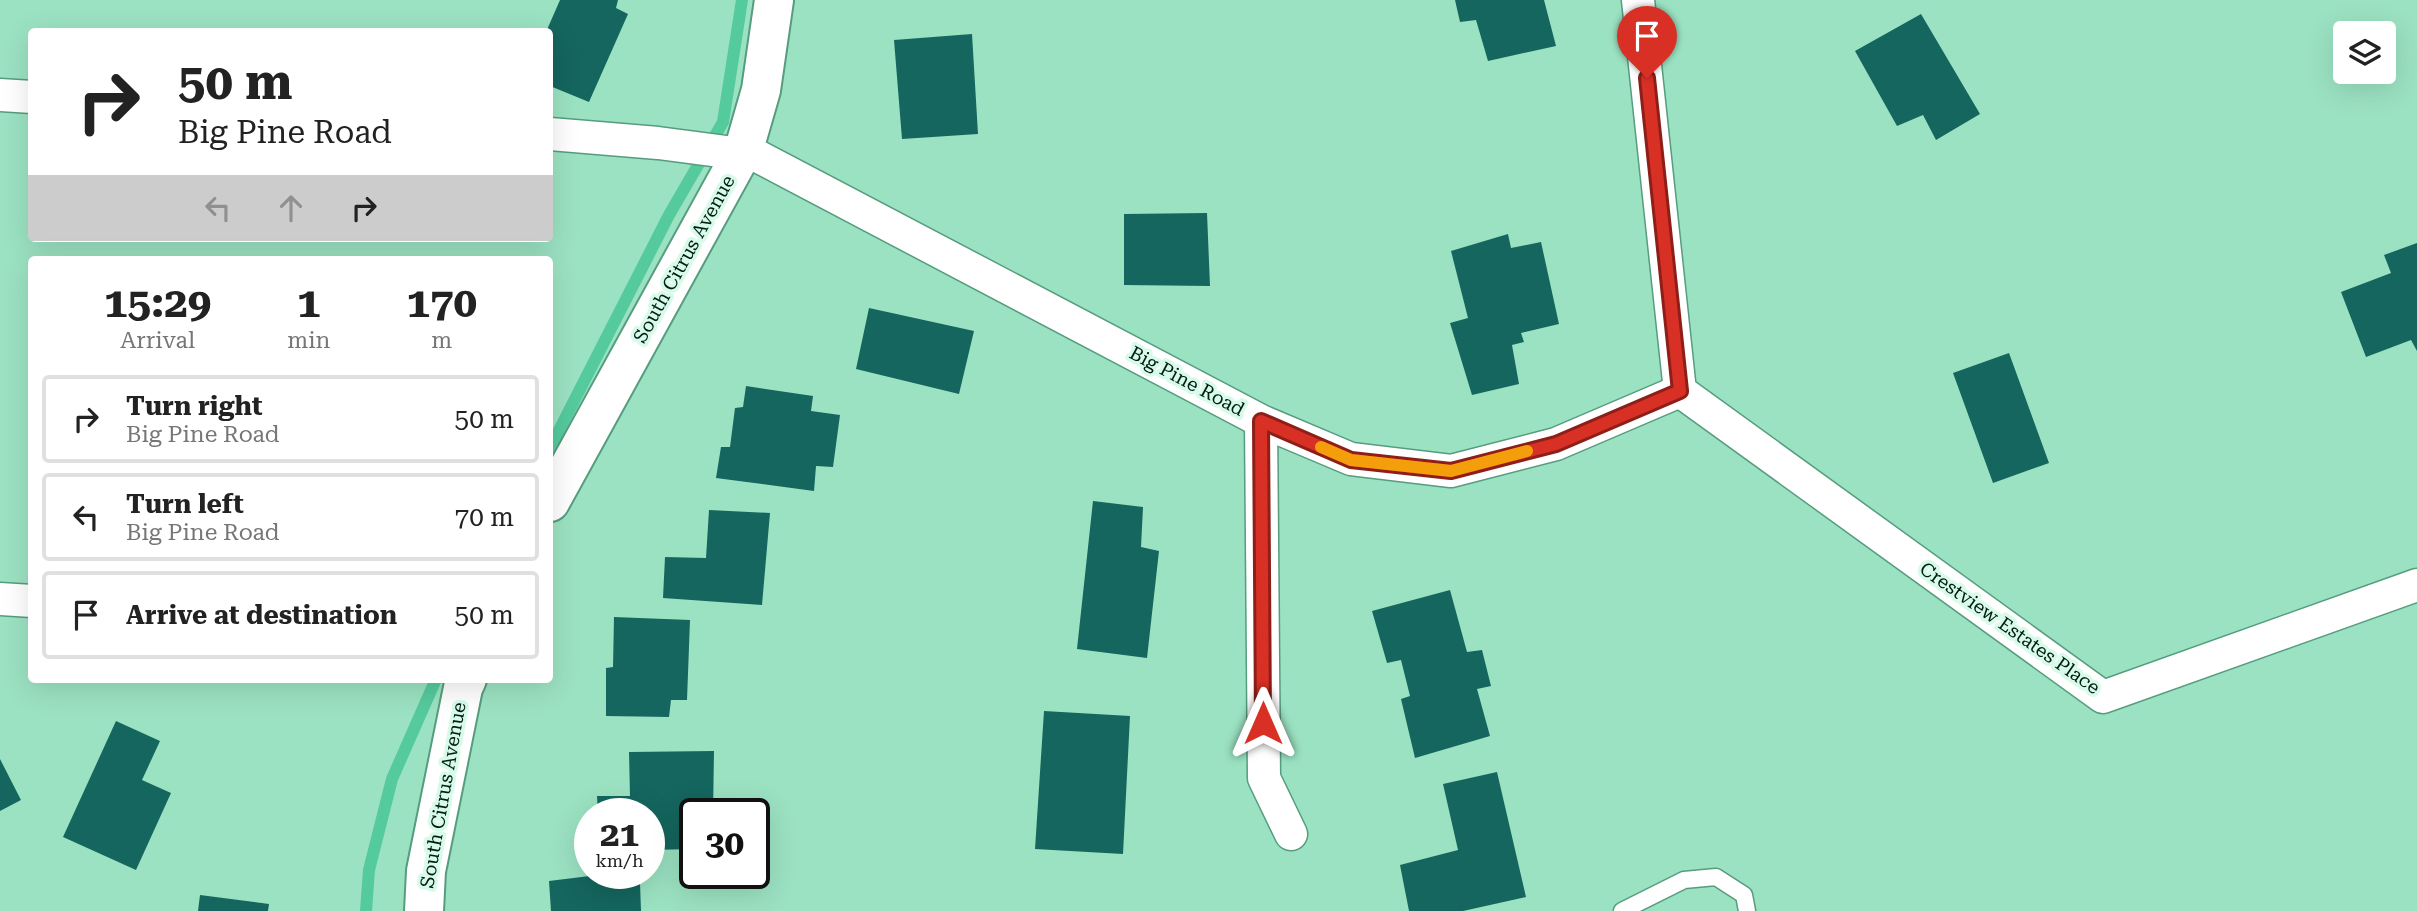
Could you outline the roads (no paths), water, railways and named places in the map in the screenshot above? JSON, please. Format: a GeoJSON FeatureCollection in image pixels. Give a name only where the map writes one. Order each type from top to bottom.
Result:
{"type":"FeatureCollection","features":[{"type":"Feature","properties":{"kind":"street","name":"South Citrus Avenue"},"geometry":{"type":"LineString","coordinates":[[553,497],[743,152],[761,90],[774,0]]}},
{"type":"Feature","properties":{"kind":"street"},"geometry":{"type":"LineString","coordinates":[[1638,0],[1680,391]]}},
{"type":"Feature","properties":{"kind":"street"},"geometry":{"type":"LineString","coordinates":[[0,95],[28,97]]}},
{"type":"Feature","properties":{"kind":"street"},"geometry":{"type":"LineString","coordinates":[[553,134],[743,152]]}},
{"type":"Feature","properties":{"kind":"street","name":"Big Pine Road"},"geometry":{"type":"LineString","coordinates":[[743,152],[1261,421],[1351,460],[1451,471],[1556,444],[1680,391]]}},
{"type":"Feature","properties":{"kind":"street","name":"Crestview Estates Place"},"geometry":{"type":"LineString","coordinates":[[1680,391],[2102,697],[2417,585]]}},
{"type":"Feature","properties":{"kind":"street"},"geometry":{"type":"LineString","coordinates":[[1261,421],[1264,778],[1291,834]]}},
{"type":"Feature","properties":{"kind":"street"},"geometry":{"type":"LineString","coordinates":[[0,599],[28,601]]}},
{"type":"Feature","properties":{"kind":"street","name":"South Citrus Avenue"},"geometry":{"type":"LineString","coordinates":[[424,911],[426,871],[458,683]]}},
{"type":"Feature","properties":{"kind":"lane"},"geometry":{"type":"LineString","coordinates":[[1622,911],[1684,880],[1716,877],[1744,895],[1747,911]]}},
{"type":"Feature","properties":{"kind":"waterway"},"geometry":{"type":"LineString","coordinates":[[553,442],[669,215],[723,122],[742,0]]}},
{"type":"Feature","properties":{"kind":"waterway"},"geometry":{"type":"LineString","coordinates":[[366,911],[369,870],[392,779],[434,683]]}}]}
